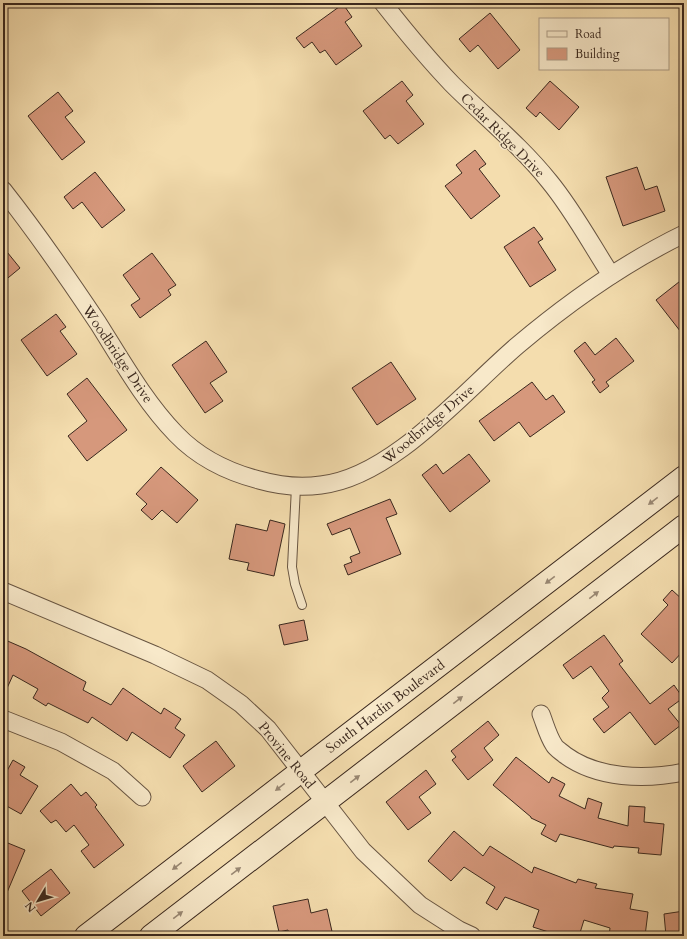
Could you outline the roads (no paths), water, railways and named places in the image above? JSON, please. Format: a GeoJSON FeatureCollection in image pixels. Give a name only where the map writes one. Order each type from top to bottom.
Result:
{"type":"FeatureCollection","features":[{"type":"Feature","properties":{"kind":"main road","name":"South Hardin Boulevard"},"geometry":{"type":"LineString","coordinates":[[86,936],[684,477]]}},
{"type":"Feature","properties":{"kind":"main road"},"geometry":{"type":"LineString","coordinates":[[151,936],[684,526]]}},
{"type":"Feature","properties":{"kind":"street","name":"Cedar Ridge Drive"},"geometry":{"type":"LineString","coordinates":[[383,3],[452,83],[534,163],[550,181],[566,203],[611,275]]}},
{"type":"Feature","properties":{"kind":"street","name":"Woodbridge Drive"},"geometry":{"type":"LineString","coordinates":[[3,190],[24,217],[82,300],[140,389],[177,436],[219,466],[245,476],[276,485],[296,487],[323,485],[336,482],[350,478],[380,464],[409,443],[523,341],[574,300],[639,258],[684,234]]}},
{"type":"Feature","properties":{"kind":"street","name":"Provine Road"},"geometry":{"type":"LineString","coordinates":[[3,591],[155,655],[207,680],[241,704],[268,729],[363,851],[420,904],[459,930],[472,936]]}},
{"type":"Feature","properties":{"kind":"street"},"geometry":{"type":"LineString","coordinates":[[541,714],[554,746],[572,760],[590,769],[630,777],[684,772]]}},
{"type":"Feature","properties":{"kind":"street"},"geometry":{"type":"LineString","coordinates":[[3,719],[61,742],[113,771],[142,797]]}},
{"type":"Feature","properties":{"kind":"lane"},"geometry":{"type":"LineString","coordinates":[[296,487],[292,567],[295,584],[302,605]]}}]}
